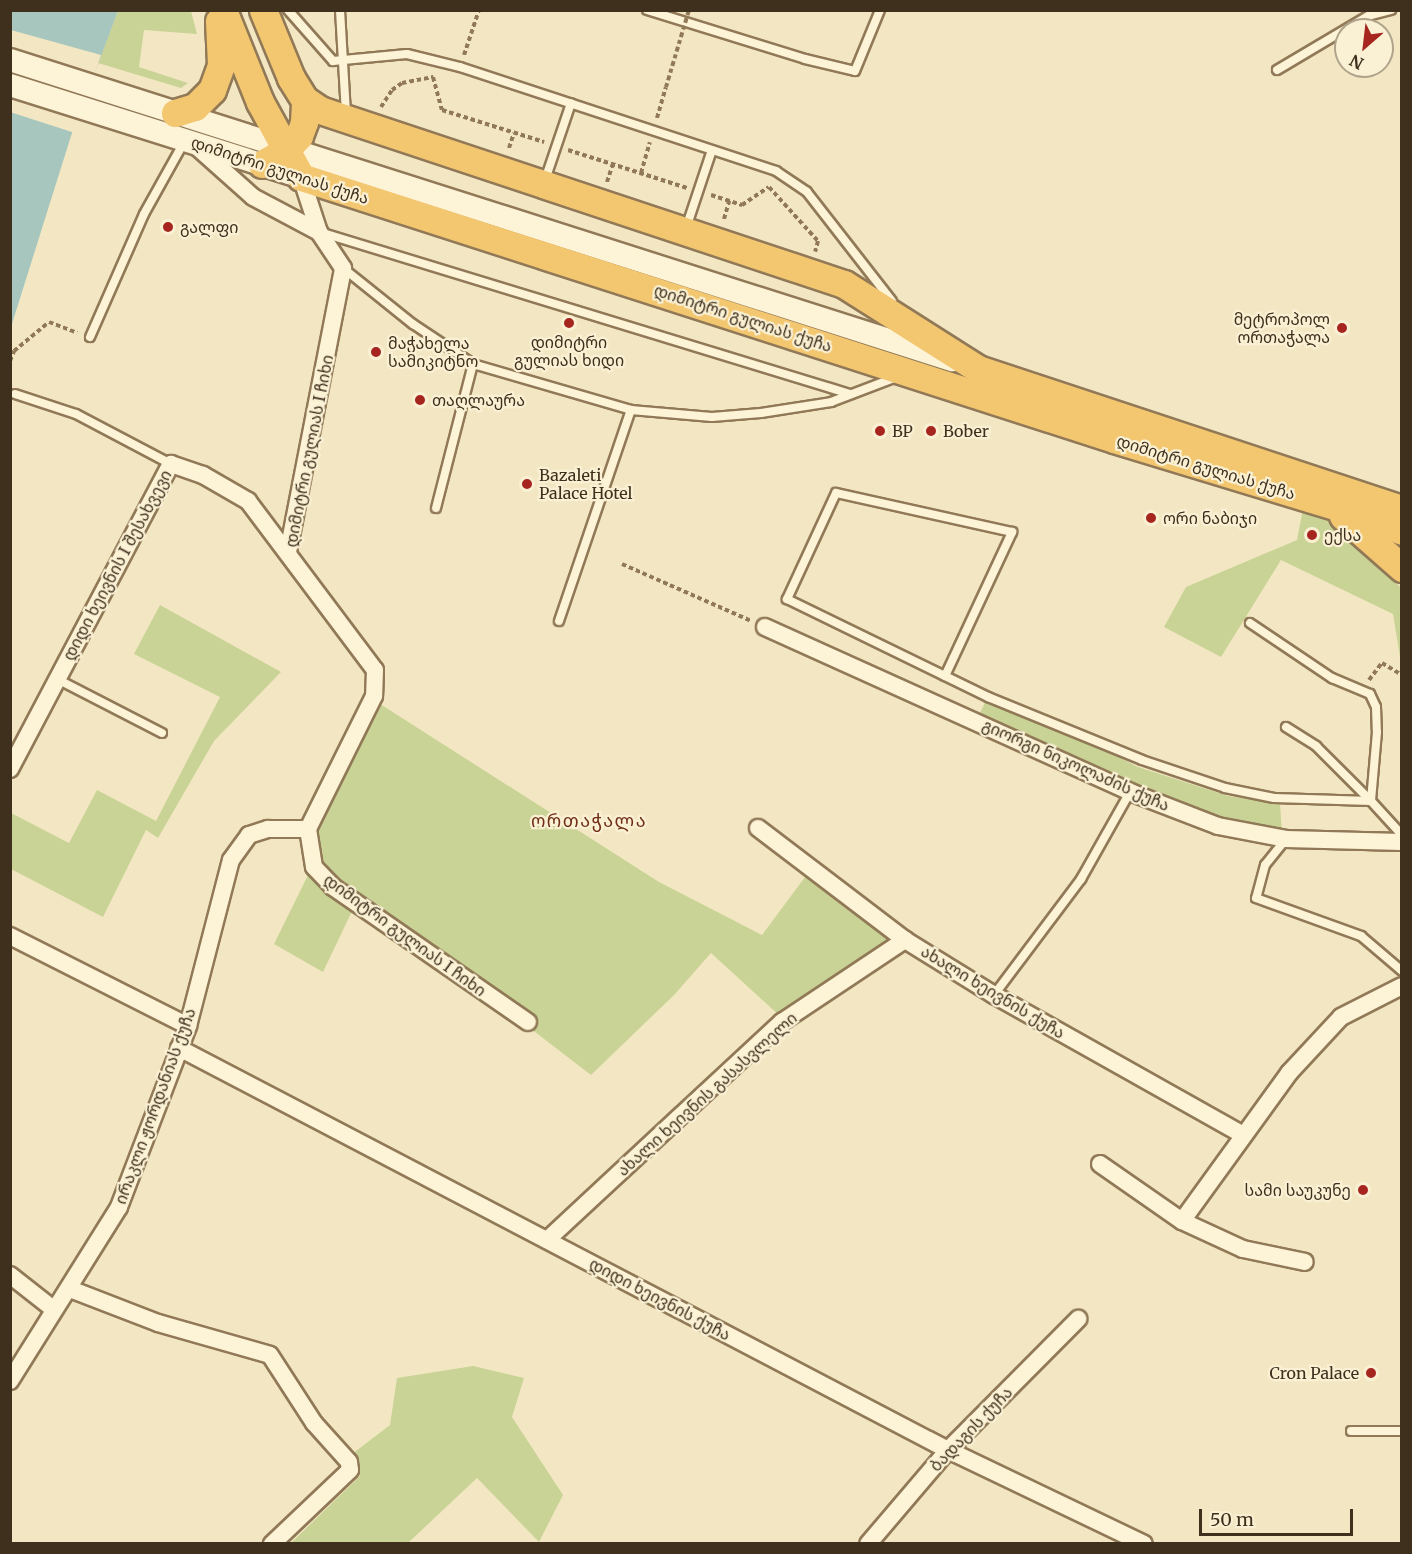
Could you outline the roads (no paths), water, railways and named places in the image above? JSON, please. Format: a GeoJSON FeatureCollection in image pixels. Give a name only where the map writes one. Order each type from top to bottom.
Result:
{"type":"FeatureCollection","features":[{"type":"Feature","properties":{"kind":"highway"},"geometry":{"type":"LineString","coordinates":[[175,113],[203,100],[218,77],[220,10]]}},
{"type":"Feature","properties":{"kind":"highway"},"geometry":{"type":"LineString","coordinates":[[220,10],[260,102],[301,177]]}},
{"type":"Feature","properties":{"kind":"highway"},"geometry":{"type":"LineString","coordinates":[[262,164],[286,150],[304,122],[305,100],[291,78],[263,10]]}},
{"type":"Feature","properties":{"kind":"highway","name":"დიმიტრი გულიას ქუჩა"},"geometry":{"type":"LineString","coordinates":[[305,100],[346,120],[844,285],[916,328],[978,369],[1401,509]]}},
{"type":"Feature","properties":{"kind":"highway","name":"დიმიტრი გულიას ქუჩა"},"geometry":{"type":"LineString","coordinates":[[301,177],[1325,503],[1401,531]]}},
{"type":"Feature","properties":{"kind":"highway"},"geometry":{"type":"LineString","coordinates":[[1325,503],[1401,568]]}},
{"type":"Feature","properties":{"kind":"main road","name":"დიმიტრი გულიას ქუჩა"},"geometry":{"type":"LineString","coordinates":[[10,60],[286,150],[978,369]]}},
{"type":"Feature","properties":{"kind":"main road","name":"დიმიტრი გულიას ქუჩა"},"geometry":{"type":"LineString","coordinates":[[10,85],[301,177]]}},
{"type":"Feature","properties":{"kind":"street"},"geometry":{"type":"LineString","coordinates":[[188,140],[253,197],[319,232]]}},
{"type":"Feature","properties":{"kind":"street"},"geometry":{"type":"LineString","coordinates":[[301,177],[319,232],[343,268]]}},
{"type":"Feature","properties":{"kind":"street","name":"დიმიტრი გულიას I ჩიხი"},"geometry":{"type":"LineString","coordinates":[[343,268],[288,552],[375,670],[374,696],[308,830],[314,867],[333,886],[528,1022]]}},
{"type":"Feature","properties":{"kind":"street","name":"დიდი ხეივნის I შესახვევი"},"geometry":{"type":"LineString","coordinates":[[10,769],[171,464],[203,475],[249,501],[288,552]]}},
{"type":"Feature","properties":{"kind":"street","name":"გიორგი ნიკოლაძის ქუჩა"},"geometry":{"type":"LineString","coordinates":[[765,627],[1130,792],[1218,826],[1286,839],[1401,842]]}},
{"type":"Feature","properties":{"kind":"street","name":"ახალი ხეივნის ქუჩა"},"geometry":{"type":"LineString","coordinates":[[758,828],[905,940],[994,995],[1242,1134]]}},
{"type":"Feature","properties":{"kind":"street","name":"ირაკლი ჟორდანიას ქუჩა"},"geometry":{"type":"LineString","coordinates":[[10,1381],[52,1308],[70,1289],[119,1207],[188,1026],[231,860],[249,835],[268,829],[308,830]]}},
{"type":"Feature","properties":{"kind":"street"},"geometry":{"type":"LineString","coordinates":[[10,936],[188,1026]]}},
{"type":"Feature","properties":{"kind":"street","name":"ახალი ხეივნის გასასვლელი"},"geometry":{"type":"LineString","coordinates":[[547,1240],[782,1022],[905,940]]}},
{"type":"Feature","properties":{"kind":"street"},"geometry":{"type":"LineString","coordinates":[[1182,1221],[1242,1134],[1289,1073],[1341,1017],[1401,986]]}},
{"type":"Feature","properties":{"kind":"street","name":"დიდი ხეივნის ქუჩა"},"geometry":{"type":"LineString","coordinates":[[179,1048],[948,1450],[1144,1544]]}},
{"type":"Feature","properties":{"kind":"street"},"geometry":{"type":"LineString","coordinates":[[1100,1164],[1182,1221],[1243,1249],[1305,1262]]}},
{"type":"Feature","properties":{"kind":"street"},"geometry":{"type":"LineString","coordinates":[[10,1275],[52,1308]]}},
{"type":"Feature","properties":{"kind":"street"},"geometry":{"type":"LineString","coordinates":[[70,1289],[158,1323],[270,1355],[314,1423],[349,1462],[350,1470],[272,1544]]}},
{"type":"Feature","properties":{"kind":"street","name":"ბადაგის ქუჩა"},"geometry":{"type":"LineString","coordinates":[[868,1544],[948,1450],[1078,1319]]}},
{"type":"Feature","properties":{"kind":"lane"},"geometry":{"type":"LineString","coordinates":[[288,10],[333,61],[407,54],[460,67],[776,171],[807,192],[881,290],[916,328]]}},
{"type":"Feature","properties":{"kind":"lane"},"geometry":{"type":"LineString","coordinates":[[340,10],[346,120]]}},
{"type":"Feature","properties":{"kind":"lane"},"geometry":{"type":"LineString","coordinates":[[647,10],[805,60],[855,70],[880,10]]}},
{"type":"Feature","properties":{"kind":"lane"},"geometry":{"type":"LineString","coordinates":[[1277,70],[1368,16],[1391,10]]}},
{"type":"Feature","properties":{"kind":"lane"},"geometry":{"type":"LineString","coordinates":[[543,186],[571,103]]}},
{"type":"Feature","properties":{"kind":"lane"},"geometry":{"type":"LineString","coordinates":[[90,338],[144,214],[188,140]]}},
{"type":"Feature","properties":{"kind":"lane"},"geometry":{"type":"LineString","coordinates":[[684,231],[712,150]]}},
{"type":"Feature","properties":{"kind":"lane"},"geometry":{"type":"LineString","coordinates":[[319,232],[851,395]]}},
{"type":"Feature","properties":{"kind":"lane"},"geometry":{"type":"LineString","coordinates":[[343,268],[412,324],[473,363],[631,410],[712,417],[831,402],[910,372]]}},
{"type":"Feature","properties":{"kind":"lane"},"geometry":{"type":"LineString","coordinates":[[436,508],[473,363]]}},
{"type":"Feature","properties":{"kind":"lane"},"geometry":{"type":"LineString","coordinates":[[15,394],[76,414],[171,464]]}},
{"type":"Feature","properties":{"kind":"lane"},"geometry":{"type":"LineString","coordinates":[[559,621],[631,410]]}},
{"type":"Feature","properties":{"kind":"lane"},"geometry":{"type":"LineString","coordinates":[[945,676],[1012,532],[836,492],[787,599],[945,676],[1142,760],[1225,788],[1274,798],[1371,801]]}},
{"type":"Feature","properties":{"kind":"lane"},"geometry":{"type":"LineString","coordinates":[[1250,623],[1332,678],[1363,688],[1376,707],[1371,801]]}},
{"type":"Feature","properties":{"kind":"lane"},"geometry":{"type":"LineString","coordinates":[[57,678],[162,733]]}},
{"type":"Feature","properties":{"kind":"lane"},"geometry":{"type":"LineString","coordinates":[[1286,728],[1316,746],[1401,835]]}},
{"type":"Feature","properties":{"kind":"lane"},"geometry":{"type":"LineString","coordinates":[[994,995],[1081,879],[1130,792]]}},
{"type":"Feature","properties":{"kind":"lane"},"geometry":{"type":"LineString","coordinates":[[1286,839],[1265,865],[1256,898],[1360,936],[1401,971]]}},
{"type":"Feature","properties":{"kind":"lane"},"geometry":{"type":"LineString","coordinates":[[1351,1431],[1401,1431]]}},
{"type":"Feature","properties":{"kind":"water"},"geometry":{"type":"Polygon","coordinates":[[[11,11],[118,11],[71,136],[11,327],[11,11]]]}},
{"type":"Feature","properties":{"kind":"place","name":"გალფი"},"geometry":{"type":"Point","coordinates":[168,227]}},
{"type":"Feature","properties":{"kind":"place","name":"დიმიტრი გულიას ხიდი"},"geometry":{"type":"Point","coordinates":[569,323]}},
{"type":"Feature","properties":{"kind":"place","name":"მეტროპოლ ორთაჭალა"},"geometry":{"type":"Point","coordinates":[1342,328]}},
{"type":"Feature","properties":{"kind":"place","name":"მაჭახელა სამიკიტნო"},"geometry":{"type":"Point","coordinates":[376,352]}},
{"type":"Feature","properties":{"kind":"place","name":"თაღლაურა"},"geometry":{"type":"Point","coordinates":[420,400]}},
{"type":"Feature","properties":{"kind":"place","name":"BP"},"geometry":{"type":"Point","coordinates":[880,431]}},
{"type":"Feature","properties":{"kind":"place","name":"Bober"},"geometry":{"type":"Point","coordinates":[931,431]}},
{"type":"Feature","properties":{"kind":"place","name":"Bazaleti Palace Hotel"},"geometry":{"type":"Point","coordinates":[527,484]}},
{"type":"Feature","properties":{"kind":"place","name":"ორი ნაბიჯი"},"geometry":{"type":"Point","coordinates":[1151,518]}},
{"type":"Feature","properties":{"kind":"place","name":"ექსა"},"geometry":{"type":"Point","coordinates":[1312,535]}},
{"type":"Feature","properties":{"kind":"place","name":"სამი საუკუნე"},"geometry":{"type":"Point","coordinates":[1363,1190]}},
{"type":"Feature","properties":{"kind":"place","name":"Cron Palace"},"geometry":{"type":"Point","coordinates":[1371,1373]}},
{"type":"Feature","properties":{"kind":"district","name":"ორთაჭალა"},"geometry":{"type":"Point","coordinates":[589,821]}}]}
